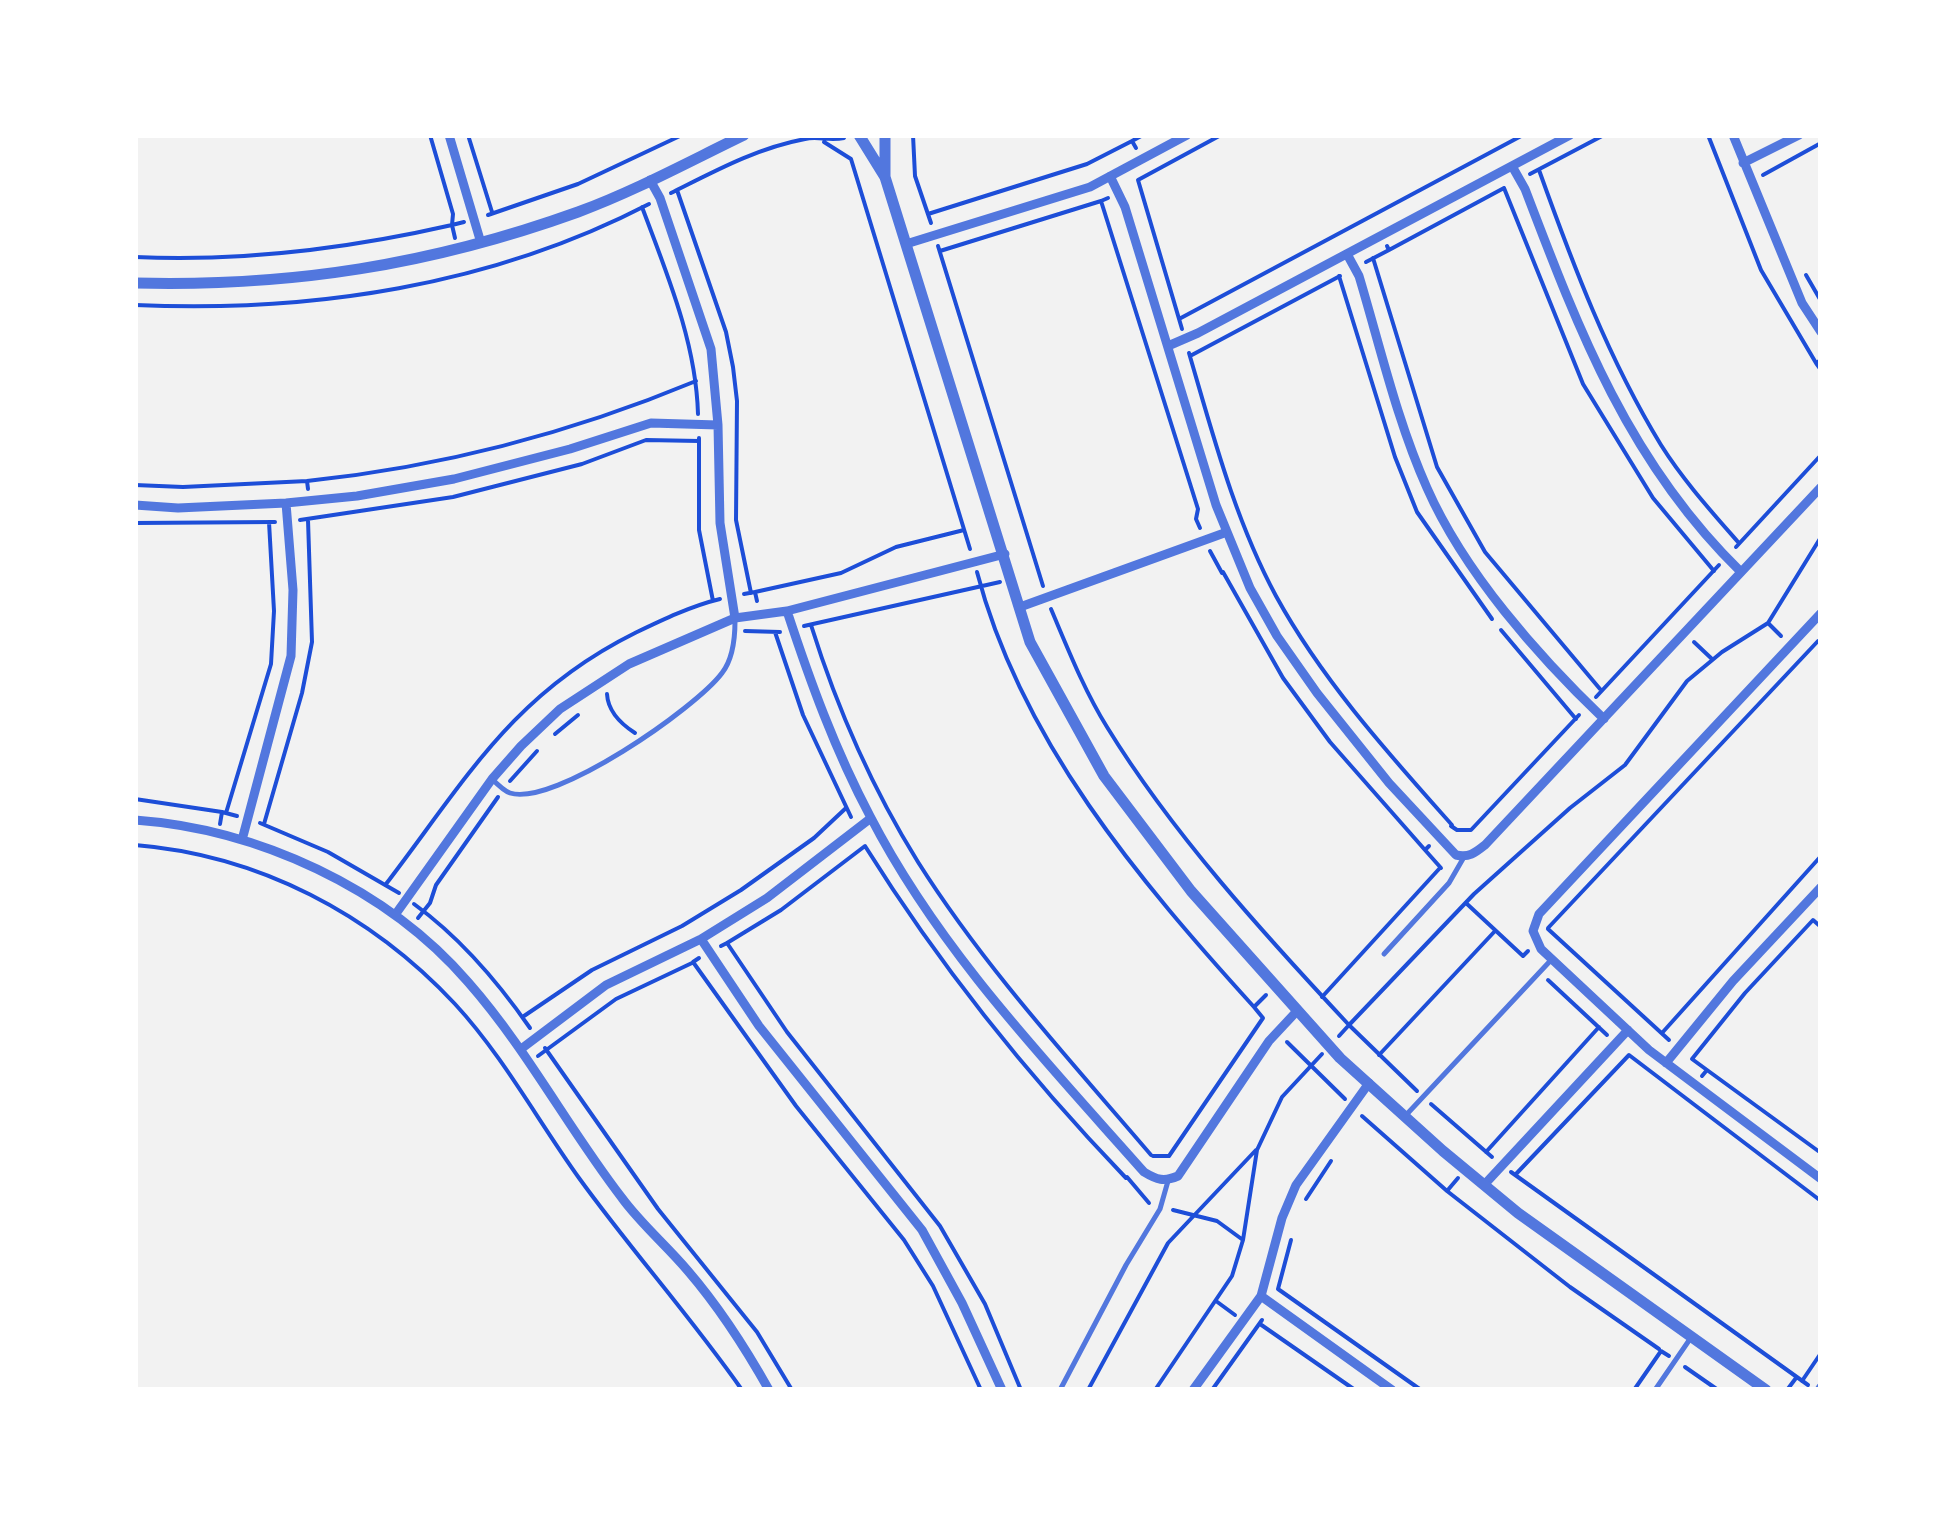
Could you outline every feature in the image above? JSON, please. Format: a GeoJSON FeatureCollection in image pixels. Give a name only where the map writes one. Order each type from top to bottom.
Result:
{"type":"FeatureCollection","features":[{"type":"Feature","properties":{"kind":"street"},"geometry":{"type":"LineString","coordinates":[[449,135],[480,243]]}},
{"type":"Feature","properties":{"kind":"street"},"geometry":{"type":"LineString","coordinates":[[135,283],[279,281],[368,269],[480,243],[581,211],[744,135]]}},
{"type":"Feature","properties":{"kind":"street"},"geometry":{"type":"LineString","coordinates":[[859,135],[885,178],[1030,642],[1104,776],[1190,891],[1297,1011],[1369,1083],[1518,1213],[1766,1390]]}},
{"type":"Feature","properties":{"kind":"street"},"geometry":{"type":"LineString","coordinates":[[885,135],[885,178]]}},
{"type":"Feature","properties":{"kind":"street"},"geometry":{"type":"LineString","coordinates":[[906,244],[1077,192],[1187,135]]}},
{"type":"Feature","properties":{"kind":"street"},"geometry":{"type":"LineString","coordinates":[[1168,346],[1570,135]]}},
{"type":"Feature","properties":{"kind":"street"},"geometry":{"type":"LineString","coordinates":[[1732,135],[1774,241],[1821,332]]}},
{"type":"Feature","properties":{"kind":"street"},"geometry":{"type":"LineString","coordinates":[[1743,163],[1799,135]]}},
{"type":"Feature","properties":{"kind":"street"},"geometry":{"type":"LineString","coordinates":[[1512,166],[1618,411],[1676,498],[1741,572]]}},
{"type":"Feature","properties":{"kind":"street"},"geometry":{"type":"LineString","coordinates":[[1110,176],[1226,532],[1250,588],[1296,666],[1361,750],[1456,855],[1464,857],[1485,846],[1821,487]]}},
{"type":"Feature","properties":{"kind":"street"},"geometry":{"type":"LineString","coordinates":[[650,180],[660,198],[711,349],[718,425],[720,523],[735,618]]}},
{"type":"Feature","properties":{"kind":"street"},"geometry":{"type":"LineString","coordinates":[[1347,254],[1359,276],[1418,467],[1440,514],[1496,597],[1604,719]]}},
{"type":"Feature","properties":{"kind":"street"},"geometry":{"type":"LineString","coordinates":[[135,505],[178,508],[310,500],[454,479],[651,423],[718,425]]}},
{"type":"Feature","properties":{"kind":"street"},"geometry":{"type":"LineString","coordinates":[[242,840],[291,656],[294,590],[286,503]]}},
{"type":"Feature","properties":{"kind":"street"},"geometry":{"type":"LineString","coordinates":[[1020,607],[1226,532]]}},
{"type":"Feature","properties":{"kind":"street"},"geometry":{"type":"LineString","coordinates":[[396,915],[492,780],[521,746],[560,710],[606,680],[673,642],[735,618],[786,611],[1004,554]]}},
{"type":"Feature","properties":{"kind":"street"},"geometry":{"type":"LineString","coordinates":[[786,611],[830,734],[871,818],[908,880],[975,976],[1042,1059],[1144,1172],[1168,1181],[1186,1168],[1269,1042],[1297,1011]]}},
{"type":"Feature","properties":{"kind":"street"},"geometry":{"type":"LineString","coordinates":[[1820,615],[1539,914],[1533,931],[1541,949],[1628,1030],[1695,1086],[1821,1179]]}},
{"type":"Feature","properties":{"kind":"street"},"geometry":{"type":"LineString","coordinates":[[521,1049],[606,986],[702,939],[767,898],[871,818]]}},
{"type":"Feature","properties":{"kind":"street"},"geometry":{"type":"LineString","coordinates":[[135,820],[242,840],[319,870],[396,915],[467,980],[521,1049],[623,1200],[690,1273],[749,1355],[769,1390]]}},
{"type":"Feature","properties":{"kind":"street"},"geometry":{"type":"LineString","coordinates":[[1666,1062],[1734,981],[1818,895]]}},
{"type":"Feature","properties":{"kind":"street"},"geometry":{"type":"LineString","coordinates":[[702,939],[759,1026],[922,1230],[962,1303],[1002,1390]]}},
{"type":"Feature","properties":{"kind":"street"},"geometry":{"type":"LineString","coordinates":[[1484,1185],[1628,1030]]}},
{"type":"Feature","properties":{"kind":"street"},"geometry":{"type":"LineString","coordinates":[[1193,1390],[1262,1296],[1282,1218],[1296,1185],[1369,1083]]}},
{"type":"Feature","properties":{"kind":"street"},"geometry":{"type":"LineString","coordinates":[[1262,1296],[1392,1390]]}},
{"type":"Feature","properties":{"kind":"lane"},"geometry":{"type":"LineString","coordinates":[[492,780],[509,793],[530,794],[622,754],[708,688],[724,670],[733,644],[735,618]]}},
{"type":"Feature","properties":{"kind":"lane"},"geometry":{"type":"LineString","coordinates":[[1384,954],[1449,884],[1464,857]]}},
{"type":"Feature","properties":{"kind":"lane"},"geometry":{"type":"LineString","coordinates":[[1405,1116],[1552,959]]}},
{"type":"Feature","properties":{"kind":"lane"},"geometry":{"type":"LineString","coordinates":[[1060,1390],[1160,1209],[1168,1181]]}},
{"type":"Feature","properties":{"kind":"lane"},"geometry":{"type":"LineString","coordinates":[[1654,1390],[1692,1338]]}},
{"type":"Feature","properties":{"kind":"path"},"geometry":{"type":"LineString","coordinates":[[430,135],[453,214],[452,225],[465,274]]}},
{"type":"Feature","properties":{"kind":"path"},"geometry":{"type":"LineString","coordinates":[[468,135],[492,214]]}},
{"type":"Feature","properties":{"kind":"path"},"geometry":{"type":"LineString","coordinates":[[135,256],[229,258],[287,254],[452,225],[578,184],[682,135]]}},
{"type":"Feature","properties":{"kind":"path"},"geometry":{"type":"LineString","coordinates":[[913,135],[915,176],[1046,598],[1077,672],[1106,725],[1159,804],[1296,968],[1379,1056],[1423,1096],[1515,1174],[1799,1379],[1819,1389]]}},
{"type":"Feature","properties":{"kind":"path"},"geometry":{"type":"LineString","coordinates":[[928,214],[1088,164],[1143,135]]}},
{"type":"Feature","properties":{"kind":"path"},"geometry":{"type":"LineString","coordinates":[[940,251],[1102,202],[1221,135]]}},
{"type":"Feature","properties":{"kind":"path"},"geometry":{"type":"LineString","coordinates":[[1179,320],[1524,135]]}},
{"type":"Feature","properties":{"kind":"path"},"geometry":{"type":"LineString","coordinates":[[1389,250],[1604,135]]}},
{"type":"Feature","properties":{"kind":"path"},"geometry":{"type":"LineString","coordinates":[[1708,135],[1760,270],[1821,370]]}},
{"type":"Feature","properties":{"kind":"path"},"geometry":{"type":"LineString","coordinates":[[1132,141],[1142,159]]}},
{"type":"Feature","properties":{"kind":"path"},"geometry":{"type":"LineString","coordinates":[[1764,175],[1821,143]]}},
{"type":"Feature","properties":{"kind":"path"},"geometry":{"type":"LineString","coordinates":[[1538,170],[1590,308],[1617,367],[1663,448],[1739,543]]}},
{"type":"Feature","properties":{"kind":"path"},"geometry":{"type":"LineString","coordinates":[[1138,180],[1229,487],[1275,594],[1332,681],[1404,772],[1457,830],[1470,830],[1821,455]]}},
{"type":"Feature","properties":{"kind":"path"},"geometry":{"type":"LineString","coordinates":[[1102,202],[1198,509],[1196,519],[1222,573]]}},
{"type":"Feature","properties":{"kind":"path"},"geometry":{"type":"LineString","coordinates":[[642,208],[688,339],[696,382],[700,530],[713,601]]}},
{"type":"Feature","properties":{"kind":"path"},"geometry":{"type":"LineString","coordinates":[[1373,258],[1437,467],[1485,552],[1602,691]]}},
{"type":"Feature","properties":{"kind":"path"},"geometry":{"type":"LineString","coordinates":[[135,485],[183,487],[307,481],[401,469],[499,448],[626,409],[696,382]]}},
{"type":"Feature","properties":{"kind":"path"},"geometry":{"type":"LineString","coordinates":[[307,481],[310,500]]}},
{"type":"Feature","properties":{"kind":"path"},"geometry":{"type":"LineString","coordinates":[[226,814],[270,664],[274,611],[269,522]]}},
{"type":"Feature","properties":{"kind":"path"},"geometry":{"type":"LineString","coordinates":[[754,592],[841,573],[896,547],[964,530]]}},
{"type":"Feature","properties":{"kind":"path"},"geometry":{"type":"LineString","coordinates":[[1154,1390],[1239,1261],[1256,1150],[1282,1096],[1474,894],[1570,808],[1625,765],[1687,681],[1722,652],[1768,623],[1821,537]]}},
{"type":"Feature","properties":{"kind":"path"},"geometry":{"type":"LineString","coordinates":[[811,624],[852,735],[918,862],[1040,1028],[1151,1156]]}},
{"type":"Feature","properties":{"kind":"path"},"geometry":{"type":"LineString","coordinates":[[775,632],[803,715],[857,829]]}},
{"type":"Feature","properties":{"kind":"path"},"geometry":{"type":"LineString","coordinates":[[1548,928],[1820,641]]}},
{"type":"Feature","properties":{"kind":"path"},"geometry":{"type":"LineString","coordinates":[[606,680],[608,702],[620,722],[643,739]]}},
{"type":"Feature","properties":{"kind":"path"},"geometry":{"type":"LineString","coordinates":[[135,799],[222,812],[219,833]]}},
{"type":"Feature","properties":{"kind":"path"},"geometry":{"type":"LineString","coordinates":[[522,1017],[592,970],[682,926],[741,890],[814,838],[846,808]]}},
{"type":"Feature","properties":{"kind":"path"},"geometry":{"type":"LineString","coordinates":[[1438,838],[1425,850],[1441,868]]}},
{"type":"Feature","properties":{"kind":"path"},"geometry":{"type":"LineString","coordinates":[[135,845],[209,856],[254,869],[327,902],[396,947],[456,1005],[500,1061],[580,1179],[742,1390]]}},
{"type":"Feature","properties":{"kind":"path"},"geometry":{"type":"LineString","coordinates":[[726,943],[781,910],[865,846],[905,910],[998,1035],[1126,1178]]}},
{"type":"Feature","properties":{"kind":"path"},"geometry":{"type":"LineString","coordinates":[[1662,1033],[1727,956],[1821,856]]}},
{"type":"Feature","properties":{"kind":"path"},"geometry":{"type":"LineString","coordinates":[[1821,911],[1745,993],[1692,1058],[1821,1153]]}},
{"type":"Feature","properties":{"kind":"path"},"geometry":{"type":"LineString","coordinates":[[1813,920],[1821,927]]}},
{"type":"Feature","properties":{"kind":"path"},"geometry":{"type":"LineString","coordinates":[[1379,1056],[1495,931]]}},
{"type":"Feature","properties":{"kind":"path"},"geometry":{"type":"LineString","coordinates":[[1523,956],[1616,1043]]}},
{"type":"Feature","properties":{"kind":"path"},"geometry":{"type":"LineString","coordinates":[[530,1062],[616,999],[692,962]]}},
{"type":"Feature","properties":{"kind":"path"},"geometry":{"type":"LineString","coordinates":[[1447,1191],[1600,1027]]}},
{"type":"Feature","properties":{"kind":"path"},"geometry":{"type":"LineString","coordinates":[[1515,1174],[1629,1055],[1821,1201]]}},
{"type":"Feature","properties":{"kind":"path"},"geometry":{"type":"LineString","coordinates":[[1685,1099],[1706,1070]]}},
{"type":"Feature","properties":{"kind":"path"},"geometry":{"type":"LineString","coordinates":[[1362,1116],[1447,1191],[1570,1287],[1659,1348]]}},
{"type":"Feature","properties":{"kind":"path"},"geometry":{"type":"LineString","coordinates":[[1088,1390],[1168,1243],[1256,1150]]}},
{"type":"Feature","properties":{"kind":"path"},"geometry":{"type":"LineString","coordinates":[[1260,1324],[1355,1390]]}},
{"type":"Feature","properties":{"kind":"path"},"geometry":{"type":"LineString","coordinates":[[1787,1390],[1821,1353]]}}]}
